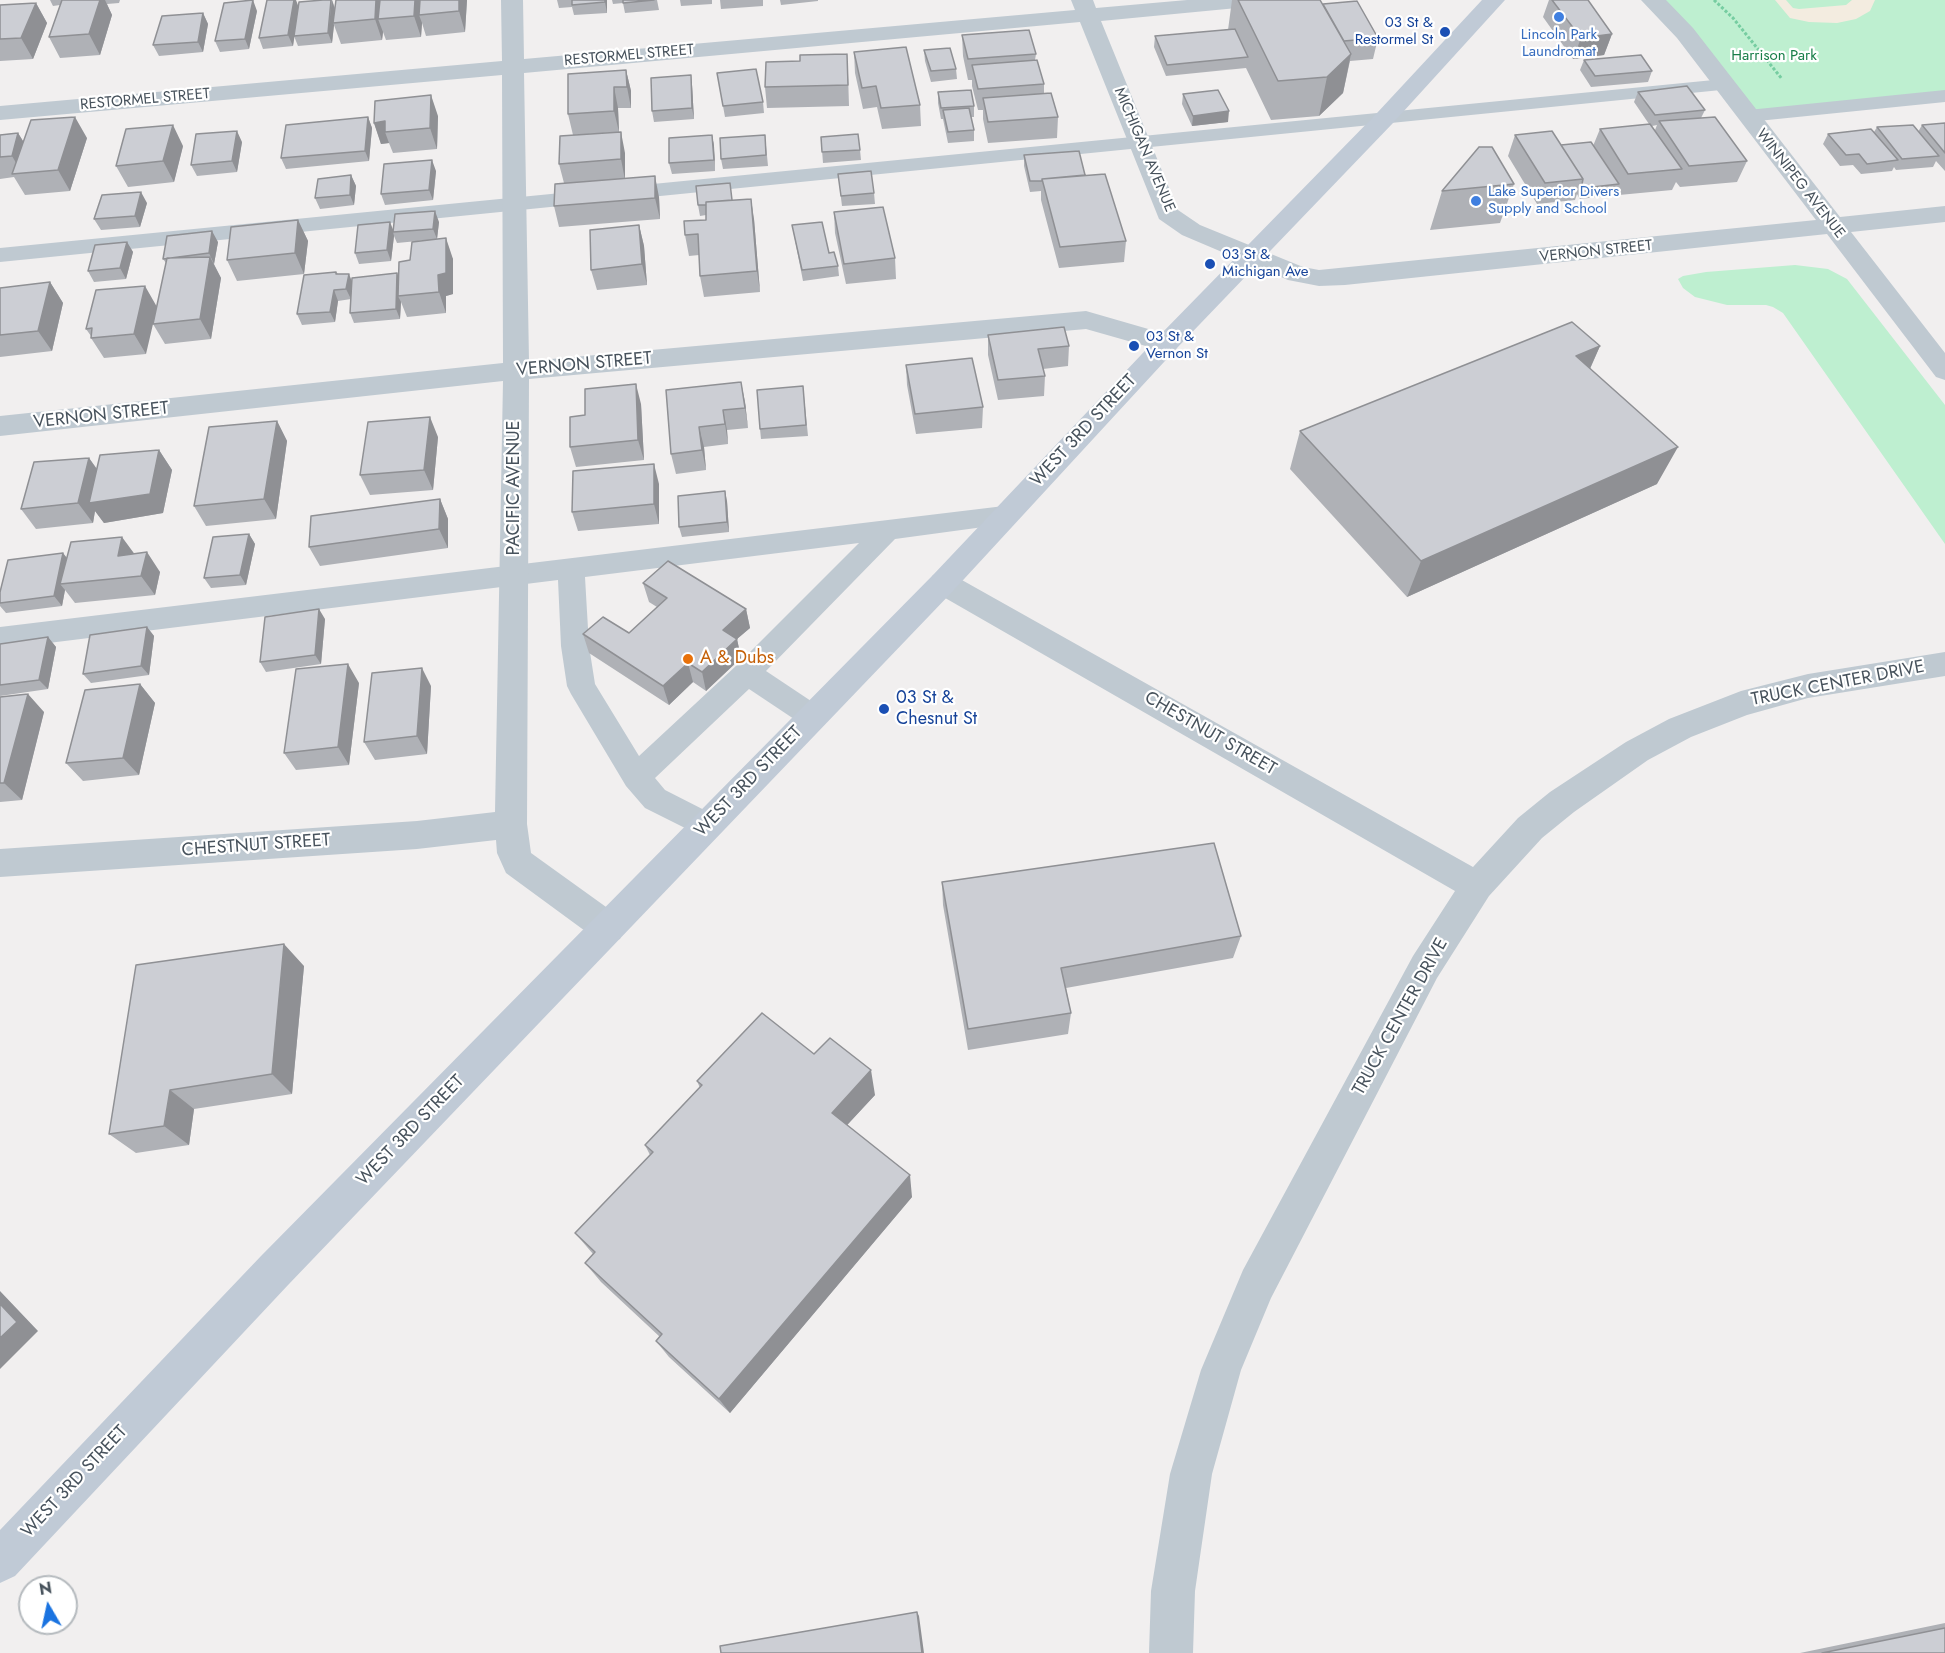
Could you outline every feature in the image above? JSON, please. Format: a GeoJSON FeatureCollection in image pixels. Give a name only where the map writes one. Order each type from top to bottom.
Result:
{"type":"FeatureCollection","features":[{"type":"Feature","properties":{"kind":"main road","name":"WEST 3RD STREET"},"geometry":{"type":"LineString","coordinates":[[0,1561],[275,1270],[943,583],[1167,343],[1385,118],[1488,1]]}},
{"type":"Feature","properties":{"kind":"street","name":"PACIFIC AVENUE"},"geometry":{"type":"LineString","coordinates":[[512,0],[516,371],[511,824],[513,852],[518,863],[608,928]]}},
{"type":"Feature","properties":{"kind":"street","name":"RESTORMEL STREET"},"geometry":{"type":"LineString","coordinates":[[0,113],[512,66],[1085,8],[1258,0]]}},
{"type":"Feature","properties":{"kind":"street","name":"WINNIPEG AVENUE"},"geometry":{"type":"LineString","coordinates":[[1652,0],[1672,17],[1945,371]]}},
{"type":"Feature","properties":{"kind":"street","name":"MICHIGAN AVENUE"},"geometry":{"type":"LineString","coordinates":[[1085,8],[1168,214],[1173,220],[1200,234],[1251,255]]}},
{"type":"Feature","properties":{"kind":"street","name":"VERNON STREET"},"geometry":{"type":"LineString","coordinates":[[1251,255],[1297,274],[1319,278],[1345,277],[1945,214]]}},
{"type":"Feature","properties":{"kind":"street","name":"VERNON STREET"},"geometry":{"type":"LineString","coordinates":[[0,426],[516,371],[1086,320],[1167,343]]}},
{"type":"Feature","properties":{"kind":"street","name":"CHESTNUT STREET"},"geometry":{"type":"LineString","coordinates":[[943,583],[1477,886]]}},
{"type":"Feature","properties":{"kind":"street","name":"TRUCK CENTER DRIVE"},"geometry":{"type":"LineString","coordinates":[[1171,1653],[1173,1591],[1191,1474],[1221,1370],[1257,1284],[1414,988],[1477,886],[1530,828],[1562,802],[1637,751],[1680,728],[1741,704],[1808,686],[1945,664]]}},
{"type":"Feature","properties":{"kind":"street","name":"CHESTNUT STREET"},"geometry":{"type":"LineString","coordinates":[[0,863],[406,836],[511,824]]}},
{"type":"Feature","properties":{"kind":"lane"},"geometry":{"type":"LineString","coordinates":[[0,255],[1724,85]]}},
{"type":"Feature","properties":{"kind":"lane"},"geometry":{"type":"LineString","coordinates":[[1748,116],[1945,96]]}},
{"type":"Feature","properties":{"kind":"lane"},"geometry":{"type":"LineString","coordinates":[[0,638],[1004,516]]}},
{"type":"Feature","properties":{"kind":"lane"},"geometry":{"type":"LineString","coordinates":[[636,777],[747,673],[887,531]]}},
{"type":"Feature","properties":{"kind":"lane"},"geometry":{"type":"LineString","coordinates":[[571,569],[574,646],[581,686],[636,777],[655,799],[707,826]]}},
{"type":"Feature","properties":{"kind":"lane"},"geometry":{"type":"LineString","coordinates":[[747,673],[813,717]]}},
{"type":"Feature","properties":{"kind":"path"},"geometry":{"type":"LineString","coordinates":[[1714,0],[1733,18],[1784,81]]}},
{"type":"Feature","properties":{"kind":"green space","name":"Harrison Park"},"geometry":{"type":"Polygon","coordinates":[[[1652,0],[1945,0],[1945,96],[1748,116],[1652,0]]]}},
{"type":"Feature","properties":{"kind":"green space"},"geometry":{"type":"Polygon","coordinates":[[[1795,265],[1828,269],[1847,279],[1945,405],[1945,544],[1783,313],[1766,305],[1727,305],[1695,297],[1683,288],[1678,279],[1706,272],[1795,265]]]}},
{"type":"Feature","properties":{"kind":"sand"},"geometry":{"type":"Polygon","coordinates":[[[1775,0],[1786,0],[1793,8],[1799,9],[1846,5],[1852,0],[1875,0],[1870,11],[1856,19],[1837,23],[1809,22],[1790,18],[1775,0]]]}},
{"type":"Feature","properties":{"kind":"building"},"geometry":{"type":"Polygon","coordinates":[[[62,0],[100,0],[89,34],[49,37],[62,0]]]}},
{"type":"Feature","properties":{"kind":"building"},"geometry":{"type":"Polygon","coordinates":[[[253,0],[245,39],[215,41],[224,3],[253,0]]]}},
{"type":"Feature","properties":{"kind":"building"},"geometry":{"type":"Polygon","coordinates":[[[267,0],[294,0],[288,35],[259,38],[267,0]]]}},
{"type":"Feature","properties":{"kind":"building"},"geometry":{"type":"Polygon","coordinates":[[[331,0],[328,33],[294,36],[299,2],[331,0]]]}},
{"type":"Feature","properties":{"kind":"building"},"geometry":{"type":"Polygon","coordinates":[[[336,0],[376,0],[375,19],[333,23],[336,0]]]}},
{"type":"Feature","properties":{"kind":"building"},"geometry":{"type":"Polygon","coordinates":[[[380,0],[415,0],[414,16],[378,19],[380,0]]]}},
{"type":"Feature","properties":{"kind":"building"},"geometry":{"type":"Polygon","coordinates":[[[420,0],[459,0],[459,11],[419,15],[420,0]]]}},
{"type":"Feature","properties":{"kind":"building"},"geometry":{"type":"Polygon","coordinates":[[[572,0],[605,0],[605,2],[572,5],[572,0]]]}},
{"type":"Feature","properties":{"kind":"building"},"geometry":{"type":"Polygon","coordinates":[[[623,0],[654,0],[623,3],[623,0]]]}},
{"type":"Feature","properties":{"kind":"building"},"geometry":{"type":"Polygon","coordinates":[[[1238,0],[1320,0],[1351,54],[1327,77],[1278,81],[1238,0]]]}},
{"type":"Feature","properties":{"kind":"building"},"geometry":{"type":"Polygon","coordinates":[[[1552,0],[1588,0],[1612,34],[1581,38],[1552,0]]]}},
{"type":"Feature","properties":{"kind":"building"},"geometry":{"type":"Polygon","coordinates":[[[1357,1],[1378,38],[1344,41],[1323,4],[1357,1]]]}},
{"type":"Feature","properties":{"kind":"building"},"geometry":{"type":"Polygon","coordinates":[[[36,3],[21,38],[0,39],[0,5],[36,3]]]}},
{"type":"Feature","properties":{"kind":"building"},"geometry":{"type":"Polygon","coordinates":[[[203,13],[198,42],[153,45],[162,16],[203,13]]]}},
{"type":"Feature","properties":{"kind":"building"},"geometry":{"type":"Polygon","coordinates":[[[1235,29],[1248,57],[1167,65],[1155,36],[1235,29]]]}},
{"type":"Feature","properties":{"kind":"building"},"geometry":{"type":"Polygon","coordinates":[[[1029,30],[1036,54],[968,59],[962,35],[1029,30]]]}},
{"type":"Feature","properties":{"kind":"building"},"geometry":{"type":"Polygon","coordinates":[[[906,47],[920,105],[881,108],[876,86],[862,88],[854,52],[906,47]]]}},
{"type":"Feature","properties":{"kind":"building"},"geometry":{"type":"Polygon","coordinates":[[[950,48],[956,69],[931,71],[924,50],[950,48]]]}},
{"type":"Feature","properties":{"kind":"building"},"geometry":{"type":"Polygon","coordinates":[[[847,54],[848,85],[765,87],[766,62],[800,61],[800,55],[847,54]]]}},
{"type":"Feature","properties":{"kind":"building"},"geometry":{"type":"Polygon","coordinates":[[[1641,55],[1652,71],[1595,76],[1584,60],[1641,55]]]}},
{"type":"Feature","properties":{"kind":"building"},"geometry":{"type":"Polygon","coordinates":[[[1037,60],[1044,84],[978,89],[972,65],[1037,60]]]}},
{"type":"Feature","properties":{"kind":"building"},"geometry":{"type":"Polygon","coordinates":[[[756,69],[763,102],[723,106],[717,73],[756,69]]]}},
{"type":"Feature","properties":{"kind":"building"},"geometry":{"type":"Polygon","coordinates":[[[626,70],[627,87],[614,87],[614,111],[568,114],[568,74],[626,70]]]}},
{"type":"Feature","properties":{"kind":"building"},"geometry":{"type":"Polygon","coordinates":[[[691,75],[692,108],[652,111],[651,78],[691,75]]]}},
{"type":"Feature","properties":{"kind":"building"},"geometry":{"type":"Polygon","coordinates":[[[1687,86],[1705,110],[1655,115],[1638,92],[1687,86]]]}},
{"type":"Feature","properties":{"kind":"building"},"geometry":{"type":"Polygon","coordinates":[[[971,90],[974,106],[941,108],[938,92],[971,90]]]}},
{"type":"Feature","properties":{"kind":"building"},"geometry":{"type":"Polygon","coordinates":[[[1218,90],[1229,111],[1193,116],[1183,94],[1218,90]]]}},
{"type":"Feature","properties":{"kind":"building"},"geometry":{"type":"Polygon","coordinates":[[[1051,93],[1058,117],[988,122],[983,98],[1051,93]]]}},
{"type":"Feature","properties":{"kind":"building"},"geometry":{"type":"Polygon","coordinates":[[[431,95],[430,128],[385,132],[385,121],[374,123],[375,101],[431,95]]]}},
{"type":"Feature","properties":{"kind":"building"},"geometry":{"type":"Polygon","coordinates":[[[969,108],[974,130],[948,132],[943,110],[969,108]]]}},
{"type":"Feature","properties":{"kind":"building"},"geometry":{"type":"Polygon","coordinates":[[[75,117],[58,170],[12,174],[31,120],[75,117]]]}},
{"type":"Feature","properties":{"kind":"building"},"geometry":{"type":"Polygon","coordinates":[[[368,117],[365,151],[281,158],[286,125],[368,117]]]}},
{"type":"Feature","properties":{"kind":"building"},"geometry":{"type":"Polygon","coordinates":[[[1715,117],[1747,161],[1689,166],[1659,121],[1715,117]]]}},
{"type":"Feature","properties":{"kind":"building"},"geometry":{"type":"Polygon","coordinates":[[[1945,123],[1945,153],[1922,125],[1945,123]]]}},
{"type":"Feature","properties":{"kind":"building"},"geometry":{"type":"Polygon","coordinates":[[[1650,124],[1682,169],[1628,174],[1600,129],[1650,124]]]}},
{"type":"Feature","properties":{"kind":"building"},"geometry":{"type":"Polygon","coordinates":[[[173,125],[163,161],[116,166],[126,129],[173,125]]]}},
{"type":"Feature","properties":{"kind":"building"},"geometry":{"type":"Polygon","coordinates":[[[1913,125],[1939,156],[1902,159],[1877,127],[1913,125]]]}},
{"type":"Feature","properties":{"kind":"building"},"geometry":{"type":"Polygon","coordinates":[[[1871,129],[1898,160],[1867,164],[1859,154],[1846,155],[1828,134],[1871,129]]]}},
{"type":"Feature","properties":{"kind":"building"},"geometry":{"type":"Polygon","coordinates":[[[237,131],[232,161],[191,165],[196,134],[237,131]]]}},
{"type":"Feature","properties":{"kind":"building"},"geometry":{"type":"Polygon","coordinates":[[[1552,131],[1583,179],[1545,183],[1515,135],[1552,131]]]}},
{"type":"Feature","properties":{"kind":"building"},"geometry":{"type":"Polygon","coordinates":[[[621,132],[621,159],[559,164],[560,136],[621,132]]]}},
{"type":"Feature","properties":{"kind":"building"},"geometry":{"type":"Polygon","coordinates":[[[18,133],[12,156],[0,157],[0,135],[18,133]]]}},
{"type":"Feature","properties":{"kind":"building"},"geometry":{"type":"Polygon","coordinates":[[[858,134],[860,150],[822,152],[821,137],[858,134]]]}},
{"type":"Feature","properties":{"kind":"building"},"geometry":{"type":"Polygon","coordinates":[[[712,135],[714,160],[669,163],[669,138],[712,135]]]}},
{"type":"Feature","properties":{"kind":"building"},"geometry":{"type":"Polygon","coordinates":[[[765,135],[766,155],[721,159],[720,138],[765,135]]]}},
{"type":"Feature","properties":{"kind":"building"},"geometry":{"type":"Polygon","coordinates":[[[1591,142],[1619,184],[1584,188],[1583,179],[1561,145],[1591,142]]]}},
{"type":"Feature","properties":{"kind":"building"},"geometry":{"type":"Polygon","coordinates":[[[1479,147],[1492,147],[1514,184],[1442,191],[1479,147]]]}},
{"type":"Feature","properties":{"kind":"building"},"geometry":{"type":"Polygon","coordinates":[[[1079,151],[1085,175],[1030,181],[1024,155],[1079,151]]]}},
{"type":"Feature","properties":{"kind":"building"},"geometry":{"type":"Polygon","coordinates":[[[432,160],[429,190],[381,194],[384,164],[432,160]]]}},
{"type":"Feature","properties":{"kind":"building"},"geometry":{"type":"Polygon","coordinates":[[[871,171],[874,193],[841,196],[838,174],[871,171]]]}},
{"type":"Feature","properties":{"kind":"building"},"geometry":{"type":"Polygon","coordinates":[[[1105,174],[1126,241],[1060,247],[1042,179],[1105,174]]]}},
{"type":"Feature","properties":{"kind":"building"},"geometry":{"type":"Polygon","coordinates":[[[351,175],[350,195],[315,198],[318,179],[351,175]]]}},
{"type":"Feature","properties":{"kind":"building"},"geometry":{"type":"Polygon","coordinates":[[[655,176],[655,198],[554,206],[555,184],[655,176]]]}},
{"type":"Feature","properties":{"kind":"building"},"geometry":{"type":"Polygon","coordinates":[[[730,183],[732,200],[706,202],[706,205],[698,205],[696,186],[730,183]]]}},
{"type":"Feature","properties":{"kind":"building"},"geometry":{"type":"Polygon","coordinates":[[[141,192],[135,216],[94,219],[102,195],[141,192]]]}},
{"type":"Feature","properties":{"kind":"building"},"geometry":{"type":"Polygon","coordinates":[[[751,199],[757,271],[700,276],[698,234],[685,235],[684,221],[706,220],[706,202],[751,199]]]}},
{"type":"Feature","properties":{"kind":"building"},"geometry":{"type":"Polygon","coordinates":[[[883,207],[895,258],[844,264],[834,212],[883,207]]]}},
{"type":"Feature","properties":{"kind":"building"},"geometry":{"type":"Polygon","coordinates":[[[435,211],[433,229],[393,232],[395,214],[435,211]]]}},
{"type":"Feature","properties":{"kind":"building"},"geometry":{"type":"Polygon","coordinates":[[[298,220],[295,253],[227,260],[231,227],[298,220]]]}},
{"type":"Feature","properties":{"kind":"building"},"geometry":{"type":"Polygon","coordinates":[[[390,222],[387,250],[355,253],[358,225],[390,222]]]}},
{"type":"Feature","properties":{"kind":"building"},"geometry":{"type":"Polygon","coordinates":[[[822,222],[829,253],[834,252],[838,266],[802,270],[792,225],[822,222]]]}},
{"type":"Feature","properties":{"kind":"building"},"geometry":{"type":"Polygon","coordinates":[[[639,225],[642,264],[591,270],[590,230],[639,225]]]}},
{"type":"Feature","properties":{"kind":"building"},"geometry":{"type":"Polygon","coordinates":[[[212,231],[209,253],[163,259],[167,236],[212,231]]]}},
{"type":"Feature","properties":{"kind":"building"},"geometry":{"type":"Polygon","coordinates":[[[446,238],[446,273],[438,275],[439,292],[398,296],[399,262],[410,260],[412,242],[446,238]]]}},
{"type":"Feature","properties":{"kind":"building"},"geometry":{"type":"Polygon","coordinates":[[[127,242],[120,268],[88,271],[95,245],[127,242]]]}},
{"type":"Feature","properties":{"kind":"building"},"geometry":{"type":"Polygon","coordinates":[[[210,257],[200,319],[153,324],[167,258],[210,257]]]}},
{"type":"Feature","properties":{"kind":"building"},"geometry":{"type":"Polygon","coordinates":[[[336,272],[336,274],[349,274],[346,289],[334,290],[330,312],[297,314],[304,275],[336,272]]]}},
{"type":"Feature","properties":{"kind":"building"},"geometry":{"type":"Polygon","coordinates":[[[397,273],[396,309],[350,313],[352,278],[397,273]]]}},
{"type":"Feature","properties":{"kind":"building"},"geometry":{"type":"Polygon","coordinates":[[[50,282],[38,331],[0,335],[0,288],[50,282]]]}},
{"type":"Feature","properties":{"kind":"building"},"geometry":{"type":"Polygon","coordinates":[[[145,286],[134,334],[91,338],[92,328],[86,329],[96,290],[145,286]]]}},
{"type":"Feature","properties":{"kind":"building"},"geometry":{"type":"Polygon","coordinates":[[[1572,322],[1600,346],[1576,356],[1678,447],[1421,561],[1300,431],[1572,322]]]}},
{"type":"Feature","properties":{"kind":"building"},"geometry":{"type":"Polygon","coordinates":[[[1064,327],[1069,346],[1038,349],[1045,376],[998,380],[988,335],[1064,327]]]}},
{"type":"Feature","properties":{"kind":"building"},"geometry":{"type":"Polygon","coordinates":[[[972,358],[983,407],[915,414],[906,365],[972,358]]]}},
{"type":"Feature","properties":{"kind":"building"},"geometry":{"type":"Polygon","coordinates":[[[741,382],[745,408],[723,410],[725,424],[699,427],[702,450],[671,454],[666,390],[741,382]]]}},
{"type":"Feature","properties":{"kind":"building"},"geometry":{"type":"Polygon","coordinates":[[[636,384],[638,440],[570,447],[570,417],[585,415],[585,389],[636,384]]]}},
{"type":"Feature","properties":{"kind":"building"},"geometry":{"type":"Polygon","coordinates":[[[803,386],[806,425],[760,429],[757,390],[803,386]]]}},
{"type":"Feature","properties":{"kind":"building"},"geometry":{"type":"Polygon","coordinates":[[[430,417],[424,470],[360,475],[368,422],[430,417]]]}},
{"type":"Feature","properties":{"kind":"building"},"geometry":{"type":"Polygon","coordinates":[[[277,421],[264,499],[194,506],[209,427],[277,421]]]}},
{"type":"Feature","properties":{"kind":"building"},"geometry":{"type":"Polygon","coordinates":[[[159,450],[150,494],[89,503],[100,455],[159,450]]]}},
{"type":"Feature","properties":{"kind":"building"},"geometry":{"type":"Polygon","coordinates":[[[89,458],[78,503],[21,509],[34,462],[89,458]]]}},
{"type":"Feature","properties":{"kind":"building"},"geometry":{"type":"Polygon","coordinates":[[[654,464],[654,504],[572,512],[573,471],[654,464]]]}},
{"type":"Feature","properties":{"kind":"building"},"geometry":{"type":"Polygon","coordinates":[[[725,491],[727,522],[679,527],[678,496],[725,491]]]}},
{"type":"Feature","properties":{"kind":"building"},"geometry":{"type":"Polygon","coordinates":[[[440,499],[439,529],[309,547],[311,516],[440,499]]]}},
{"type":"Feature","properties":{"kind":"building"},"geometry":{"type":"Polygon","coordinates":[[[249,534],[240,575],[204,578],[213,537],[249,534]]]}},
{"type":"Feature","properties":{"kind":"building"},"geometry":{"type":"Polygon","coordinates":[[[122,537],[118,556],[147,552],[141,576],[60,584],[71,542],[122,537]]]}},
{"type":"Feature","properties":{"kind":"building"},"geometry":{"type":"Polygon","coordinates":[[[63,553],[54,596],[0,603],[0,592],[8,560],[63,553]]]}},
{"type":"Feature","properties":{"kind":"building"},"geometry":{"type":"Polygon","coordinates":[[[668,561],[746,609],[723,630],[737,639],[702,672],[688,663],[663,686],[583,634],[603,617],[629,633],[667,598],[643,583],[668,561]]]}},
{"type":"Feature","properties":{"kind":"building"},"geometry":{"type":"Polygon","coordinates":[[[319,609],[315,655],[260,662],[265,617],[319,609]]]}},
{"type":"Feature","properties":{"kind":"building"},"geometry":{"type":"Polygon","coordinates":[[[147,627],[141,666],[83,674],[90,635],[147,627]]]}},
{"type":"Feature","properties":{"kind":"building"},"geometry":{"type":"Polygon","coordinates":[[[48,637],[39,680],[0,685],[0,644],[48,637]]]}},
{"type":"Feature","properties":{"kind":"building"},"geometry":{"type":"Polygon","coordinates":[[[348,664],[338,747],[284,753],[296,669],[348,664]]]}},
{"type":"Feature","properties":{"kind":"building"},"geometry":{"type":"Polygon","coordinates":[[[422,668],[417,736],[364,742],[372,673],[422,668]]]}},
{"type":"Feature","properties":{"kind":"building"},"geometry":{"type":"Polygon","coordinates":[[[140,684],[123,758],[66,763],[85,690],[140,684]]]}},
{"type":"Feature","properties":{"kind":"building"},"geometry":{"type":"Polygon","coordinates":[[[28,694],[4,783],[0,783],[0,697],[28,694]]]}},
{"type":"Feature","properties":{"kind":"building"},"geometry":{"type":"Polygon","coordinates":[[[1214,843],[1241,936],[1061,968],[1071,1013],[968,1029],[942,882],[1214,843]]]}},
{"type":"Feature","properties":{"kind":"building"},"geometry":{"type":"Polygon","coordinates":[[[284,944],[272,1074],[170,1090],[164,1126],[109,1134],[136,965],[284,944]]]}},
{"type":"Feature","properties":{"kind":"building"},"geometry":{"type":"Polygon","coordinates":[[[762,1013],[814,1054],[830,1038],[871,1070],[832,1113],[910,1175],[719,1399],[656,1341],[662,1334],[585,1263],[595,1252],[575,1233],[653,1152],[645,1145],[702,1085],[697,1081],[762,1013]]]}},
{"type":"Feature","properties":{"kind":"building"},"geometry":{"type":"Polygon","coordinates":[[[0,1304],[17,1322],[0,1338],[0,1304]]]}},
{"type":"Feature","properties":{"kind":"building"},"geometry":{"type":"Polygon","coordinates":[[[917,1612],[922,1653],[721,1653],[720,1646],[917,1612]]]}},
{"type":"Feature","properties":{"kind":"building"},"geometry":{"type":"Polygon","coordinates":[[[1945,1628],[1945,1653],[1822,1653],[1945,1628]]]}},
{"type":"Feature","properties":{"kind":"place","name":"Lincoln Park Laundromat"},"geometry":{"type":"Point","coordinates":[1559,17]}},
{"type":"Feature","properties":{"kind":"place","name":"03 St & Restormel St"},"geometry":{"type":"Point","coordinates":[1445,32]}},
{"type":"Feature","properties":{"kind":"place","name":"Lake Superior Divers Supply and School"},"geometry":{"type":"Point","coordinates":[1476,201]}},
{"type":"Feature","properties":{"kind":"place","name":"03 St & Michigan Ave"},"geometry":{"type":"Point","coordinates":[1210,264]}},
{"type":"Feature","properties":{"kind":"place","name":"03 St & Vernon St"},"geometry":{"type":"Point","coordinates":[1134,346]}},
{"type":"Feature","properties":{"kind":"place","name":"A & Dubs"},"geometry":{"type":"Point","coordinates":[688,659]}},
{"type":"Feature","properties":{"kind":"place","name":"03 St & Chesnut St"},"geometry":{"type":"Point","coordinates":[884,709]}}]}
